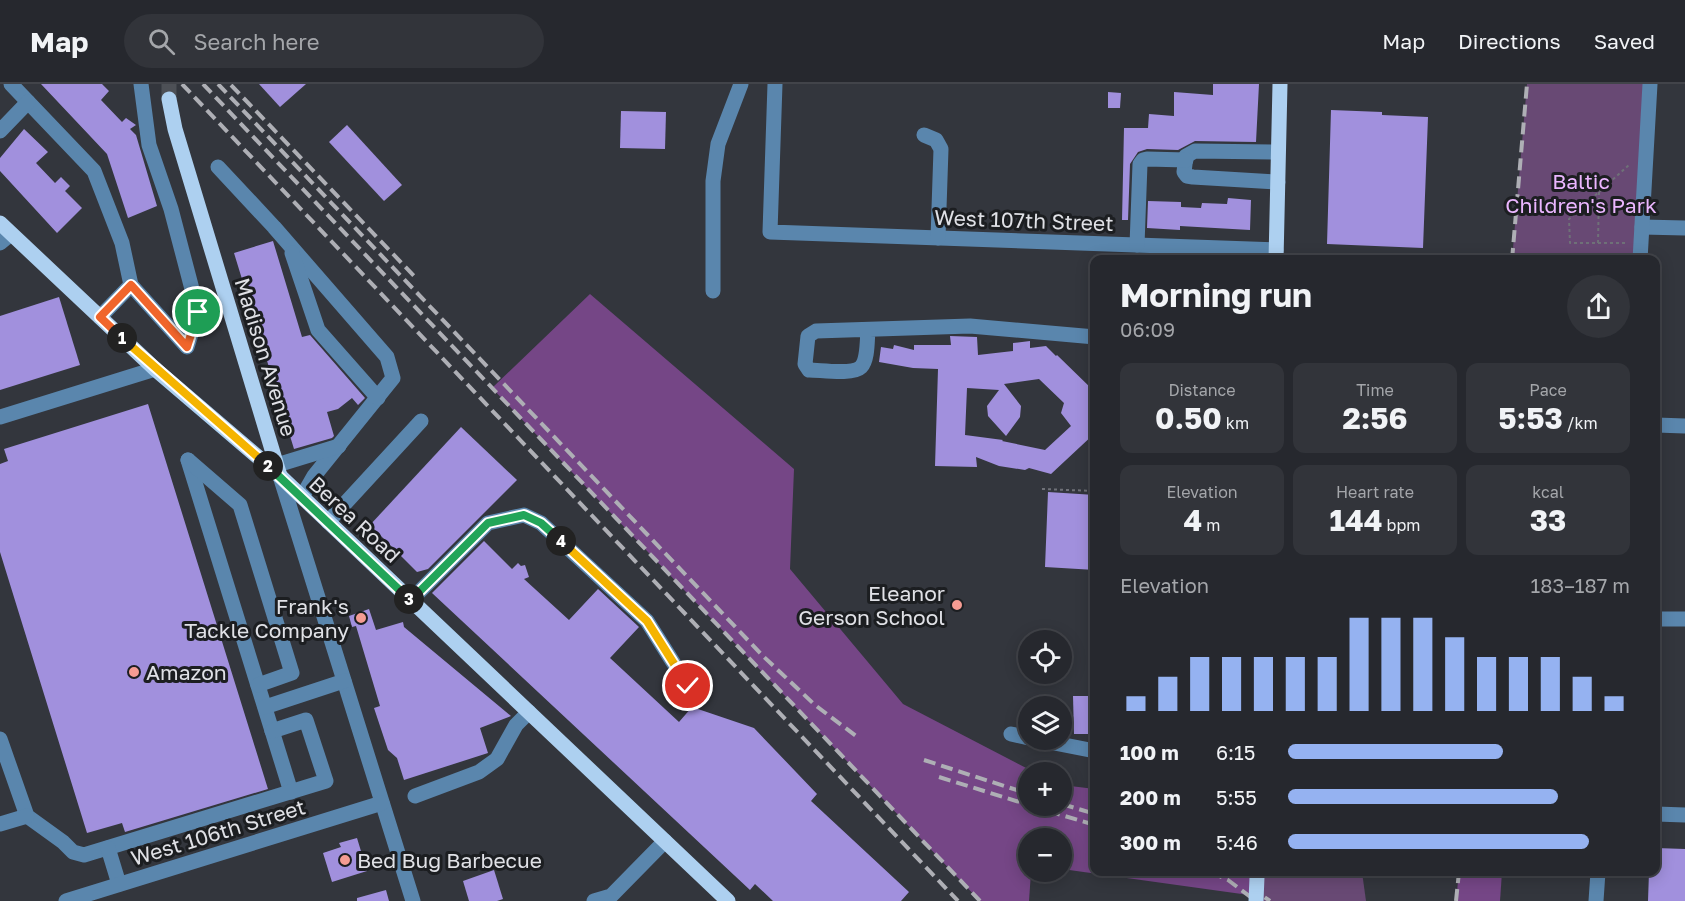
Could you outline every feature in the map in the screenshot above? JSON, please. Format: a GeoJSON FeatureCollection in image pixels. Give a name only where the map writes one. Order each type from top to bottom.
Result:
{"type":"FeatureCollection","features":[{"type":"Feature","properties":{"kind":"main road"},"geometry":{"type":"LineString","coordinates":[[1276,255],[1280,84]]}},
{"type":"Feature","properties":{"kind":"main road","name":"Madison Avenue"},"geometry":{"type":"LineString","coordinates":[[169,99],[175,129],[278,471]]}},
{"type":"Feature","properties":{"kind":"main road","name":"Berea Road"},"geometry":{"type":"LineString","coordinates":[[4,233],[100,317],[155,369],[278,471],[328,522],[728,901]]}},
{"type":"Feature","properties":{"kind":"main road"},"geometry":{"type":"LineString","coordinates":[[1256,901],[1257,876]]}},
{"type":"Feature","properties":{"kind":"street"},"geometry":{"type":"LineString","coordinates":[[11,84],[94,171],[122,243],[131,285],[187,347],[198,312],[171,209],[149,145],[141,84]]}},
{"type":"Feature","properties":{"kind":"street"},"geometry":{"type":"LineString","coordinates":[[713,291],[713,181],[718,144],[741,84]]}},
{"type":"Feature","properties":{"kind":"street","name":"West 107th Street"},"geometry":{"type":"LineString","coordinates":[[774,84],[770,232],[1137,245],[1276,255]]}},
{"type":"Feature","properties":{"kind":"street"},"geometry":{"type":"LineString","coordinates":[[1640,255],[1650,84]]}},
{"type":"Feature","properties":{"kind":"street"},"geometry":{"type":"LineString","coordinates":[[0,131],[28,102]]}},
{"type":"Feature","properties":{"kind":"street"},"geometry":{"type":"LineString","coordinates":[[924,135],[936,140],[941,149],[938,238]]}},
{"type":"Feature","properties":{"kind":"street"},"geometry":{"type":"LineString","coordinates":[[1278,152],[1195,151],[1186,156],[1184,172],[1187,176],[1193,177],[1278,182]]}},
{"type":"Feature","properties":{"kind":"street"},"geometry":{"type":"LineString","coordinates":[[1137,245],[1140,164],[1143,160],[1148,159],[1186,160]]}},
{"type":"Feature","properties":{"kind":"street"},"geometry":{"type":"LineString","coordinates":[[218,167],[289,244],[387,357],[393,378],[314,476],[302,497]]}},
{"type":"Feature","properties":{"kind":"street"},"geometry":{"type":"LineString","coordinates":[[1642,227],[1685,228]]}},
{"type":"Feature","properties":{"kind":"street"},"geometry":{"type":"LineString","coordinates":[[289,244],[318,330],[378,398]]}},
{"type":"Feature","properties":{"kind":"street"},"geometry":{"type":"LineString","coordinates":[[100,317],[131,285]]}},
{"type":"Feature","properties":{"kind":"street"},"geometry":{"type":"LineString","coordinates":[[868,330],[970,326],[1090,337]]}},
{"type":"Feature","properties":{"kind":"street"},"geometry":{"type":"LineString","coordinates":[[0,417],[155,369]]}},
{"type":"Feature","properties":{"kind":"street"},"geometry":{"type":"LineString","coordinates":[[328,522],[421,421]]}},
{"type":"Feature","properties":{"kind":"street"},"geometry":{"type":"LineString","coordinates":[[1660,425],[1685,426]]}},
{"type":"Feature","properties":{"kind":"street"},"geometry":{"type":"LineString","coordinates":[[278,471],[339,446]]}},
{"type":"Feature","properties":{"kind":"street"},"geometry":{"type":"LineString","coordinates":[[258,685],[292,673],[240,505],[188,460],[291,792]]}},
{"type":"Feature","properties":{"kind":"street","name":"Madison Avenue"},"geometry":{"type":"LineString","coordinates":[[278,471],[413,901]]}},
{"type":"Feature","properties":{"kind":"street"},"geometry":{"type":"LineString","coordinates":[[411,600],[488,523],[524,515],[541,523],[647,621],[688,686]]}},
{"type":"Feature","properties":{"kind":"street"},"geometry":{"type":"LineString","coordinates":[[1660,618],[1685,619]]}},
{"type":"Feature","properties":{"kind":"street"},"geometry":{"type":"LineString","coordinates":[[265,707],[344,681]]}},
{"type":"Feature","properties":{"kind":"street"},"geometry":{"type":"LineString","coordinates":[[415,796],[479,772],[497,759],[516,725],[529,712]]}},
{"type":"Feature","properties":{"kind":"street"},"geometry":{"type":"LineString","coordinates":[[0,739],[27,816],[73,852],[84,855],[326,781],[306,720],[272,731]]}},
{"type":"Feature","properties":{"kind":"street"},"geometry":{"type":"LineString","coordinates":[[1011,734],[1018,736]]}},
{"type":"Feature","properties":{"kind":"street"},"geometry":{"type":"LineString","coordinates":[[1072,746],[1090,750]]}},
{"type":"Feature","properties":{"kind":"street","name":"West 106th Street"},"geometry":{"type":"LineString","coordinates":[[66,901],[382,803]]}},
{"type":"Feature","properties":{"kind":"street"},"geometry":{"type":"LineString","coordinates":[[1660,814],[1685,815]]}},
{"type":"Feature","properties":{"kind":"street"},"geometry":{"type":"LineString","coordinates":[[0,824],[27,816]]}},
{"type":"Feature","properties":{"kind":"street"},"geometry":{"type":"LineString","coordinates":[[594,901],[611,896],[665,841]]}},
{"type":"Feature","properties":{"kind":"street"},"geometry":{"type":"LineString","coordinates":[[108,848],[119,884]]}},
{"type":"Feature","properties":{"kind":"street"},"geometry":{"type":"LineString","coordinates":[[1596,901],[1598,876]]}},
{"type":"Feature","properties":{"kind":"path"},"geometry":{"type":"LineString","coordinates":[[1625,243],[1570,243],[1569,219],[1630,164]]}},
{"type":"Feature","properties":{"kind":"path"},"geometry":{"type":"LineString","coordinates":[[1598,243],[1599,192]]}},
{"type":"Feature","properties":{"kind":"path"},"geometry":{"type":"LineString","coordinates":[[1042,489],[1090,491]]}},
{"type":"Feature","properties":{"kind":"green space","name":"Baltic Children's Park"},"geometry":{"type":"Polygon","coordinates":[[[1527,84],[1650,84],[1640,255],[1512,255],[1527,84]]]}},
{"type":"Feature","properties":{"kind":"green space"},"geometry":{"type":"Polygon","coordinates":[[[1257,876],[1363,876],[1366,901],[1256,901],[1257,876]]]}},
{"type":"Feature","properties":{"kind":"shaded area"},"geometry":{"type":"Polygon","coordinates":[[[590,294],[794,469],[790,569],[903,704],[1018,764],[1018,816],[1072,816],[1072,786],[1090,788],[1090,873],[1072,870],[1072,828],[1018,828],[1018,882],[1030,882],[1029,901],[980,901],[492,388],[590,294]]]}},
{"type":"Feature","properties":{"kind":"shaded area"},"geometry":{"type":"Polygon","coordinates":[[[1112,876],[1257,876],[1256,896],[1112,876]]]}},
{"type":"Feature","properties":{"kind":"shaded area"},"geometry":{"type":"Polygon","coordinates":[[[1459,876],[1502,876],[1500,901],[1456,901],[1459,876]]]}},
{"type":"Feature","properties":{"kind":"building"},"geometry":{"type":"Polygon","coordinates":[[[41,84],[102,84],[109,91],[101,100],[122,122],[126,118],[136,125],[130,129],[136,135],[157,206],[128,218],[107,154],[41,84]]]}},
{"type":"Feature","properties":{"kind":"building"},"geometry":{"type":"Polygon","coordinates":[[[259,84],[306,84],[280,107],[259,84]]]}},
{"type":"Feature","properties":{"kind":"building"},"geometry":{"type":"Polygon","coordinates":[[[1213,84],[1259,84],[1256,142],[1195,141],[1178,150],[1147,149],[1138,152],[1130,164],[1128,220],[1122,220],[1124,128],[1148,128],[1149,114],[1174,116],[1174,92],[1213,95],[1213,84]]]}},
{"type":"Feature","properties":{"kind":"building"},"geometry":{"type":"Polygon","coordinates":[[[1108,92],[1121,93],[1120,108],[1108,108],[1108,92]]]}},
{"type":"Feature","properties":{"kind":"building"},"geometry":{"type":"Polygon","coordinates":[[[1331,110],[1428,117],[1423,248],[1327,244],[1331,110]]]}},
{"type":"Feature","properties":{"kind":"building"},"geometry":{"type":"Polygon","coordinates":[[[621,111],[666,112],[665,149],[620,148],[621,111]]]}},
{"type":"Feature","properties":{"kind":"building"},"geometry":{"type":"Polygon","coordinates":[[[347,125],[402,185],[384,201],[329,142],[347,125]]]}},
{"type":"Feature","properties":{"kind":"building"},"geometry":{"type":"Polygon","coordinates":[[[24,129],[48,152],[36,163],[55,183],[61,177],[70,186],[65,191],[82,208],[57,233],[0,171],[0,158],[24,129]]]}},
{"type":"Feature","properties":{"kind":"building"},"geometry":{"type":"Polygon","coordinates":[[[1228,198],[1251,200],[1250,230],[1180,226],[1180,230],[1147,228],[1148,201],[1181,202],[1181,207],[1201,208],[1202,203],[1227,204],[1228,198]]]}},
{"type":"Feature","properties":{"kind":"building"},"geometry":{"type":"Polygon","coordinates":[[[273,241],[302,337],[310,335],[365,398],[358,405],[352,398],[338,409],[327,412],[334,436],[332,438],[294,449],[234,253],[273,241]]]}},
{"type":"Feature","properties":{"kind":"building"},"geometry":{"type":"Polygon","coordinates":[[[59,297],[80,365],[0,390],[0,316],[59,297]]]}},
{"type":"Feature","properties":{"kind":"building"},"geometry":{"type":"Polygon","coordinates":[[[950,336],[977,337],[978,355],[1013,351],[1013,343],[1030,341],[1030,348],[1046,346],[1090,387],[1090,438],[1051,474],[1029,468],[1025,470],[999,466],[976,457],[977,467],[935,466],[938,369],[913,368],[879,362],[881,347],[893,349],[894,345],[914,350],[914,345],[951,345],[950,336]],[[1039,379],[1004,384],[1021,406],[1020,417],[1006,436],[988,416],[987,406],[999,390],[967,388],[965,435],[1003,440],[1045,450],[1071,426],[1061,413],[1064,403],[1039,379]]]}},
{"type":"Feature","properties":{"kind":"building","name":"Amazon"},"geometry":{"type":"Polygon","coordinates":[[[148,404],[268,789],[125,832],[122,823],[87,833],[0,552],[0,464],[8,461],[4,449],[148,404]]]}},
{"type":"Feature","properties":{"kind":"building"},"geometry":{"type":"Polygon","coordinates":[[[461,427],[517,480],[428,569],[417,572],[370,525],[461,427]]]}},
{"type":"Feature","properties":{"kind":"building"},"geometry":{"type":"Polygon","coordinates":[[[1048,492],[1090,495],[1090,570],[1045,567],[1048,492]]]}},
{"type":"Feature","properties":{"kind":"building"},"geometry":{"type":"Polygon","coordinates":[[[484,541],[512,569],[518,563],[521,566],[525,565],[529,577],[524,579],[569,620],[598,589],[639,627],[610,658],[679,722],[692,707],[754,728],[817,794],[811,801],[909,892],[901,901],[773,901],[755,884],[750,890],[432,593],[484,541]]]}},
{"type":"Feature","properties":{"kind":"building"},"geometry":{"type":"Polygon","coordinates":[[[369,609],[376,630],[403,622],[404,627],[511,716],[480,728],[488,753],[404,780],[397,758],[388,750],[374,708],[380,706],[356,626],[352,627],[349,616],[369,609]]]}},
{"type":"Feature","properties":{"kind":"building"},"geometry":{"type":"Polygon","coordinates":[[[1073,696],[1090,696],[1090,734],[1074,734],[1073,696]]]}},
{"type":"Feature","properties":{"kind":"building","name":"Bed Bug Barbecue"},"geometry":{"type":"Polygon","coordinates":[[[357,838],[367,871],[332,882],[323,853],[341,847],[339,843],[357,838]]]}},
{"type":"Feature","properties":{"kind":"building"},"geometry":{"type":"Polygon","coordinates":[[[1660,848],[1685,849],[1685,901],[1648,901],[1649,876],[1660,876],[1660,848]]]}},
{"type":"Feature","properties":{"kind":"building"},"geometry":{"type":"Polygon","coordinates":[[[494,870],[503,899],[469,901],[463,881],[494,870]]]}},
{"type":"Feature","properties":{"kind":"building"},"geometry":{"type":"Polygon","coordinates":[[[386,890],[389,901],[357,901],[357,898],[386,890]]]}},
{"type":"Feature","properties":{"kind":"tunnel"},"geometry":{"type":"LineString","coordinates":[[169,84],[169,99]]}},
{"type":"Feature","properties":{"kind":"railway"},"geometry":{"type":"LineString","coordinates":[[182,84],[958,901]]}},
{"type":"Feature","properties":{"kind":"railway"},"geometry":{"type":"LineString","coordinates":[[203,84],[980,901]]}},
{"type":"Feature","properties":{"kind":"railway"},"geometry":{"type":"LineString","coordinates":[[218,84],[764,657],[815,705],[856,736]]}},
{"type":"Feature","properties":{"kind":"railway"},"geometry":{"type":"LineString","coordinates":[[1512,255],[1527,84]]}},
{"type":"Feature","properties":{"kind":"railway"},"geometry":{"type":"LineString","coordinates":[[231,85],[416,278]]}},
{"type":"Feature","properties":{"kind":"railway"},"geometry":{"type":"LineString","coordinates":[[924,760],[1018,790]]}},
{"type":"Feature","properties":{"kind":"railway"},"geometry":{"type":"LineString","coordinates":[[939,777],[1018,802]]}},
{"type":"Feature","properties":{"kind":"railway"},"geometry":{"type":"LineString","coordinates":[[1072,807],[1090,812]]}},
{"type":"Feature","properties":{"kind":"railway"},"geometry":{"type":"LineString","coordinates":[[1065,816],[1090,824]]}},
{"type":"Feature","properties":{"kind":"railway"},"geometry":{"type":"LineString","coordinates":[[1220,876],[1256,901]]}},
{"type":"Feature","properties":{"kind":"railway"},"geometry":{"type":"LineString","coordinates":[[1456,901],[1459,876]]}},
{"type":"Feature","properties":{"kind":"railway"},"geometry":{"type":"LineString","coordinates":[[1250,887],[1270,901]]}},
{"type":"Feature","properties":{"kind":"place","name":"Eleanor Gerson School"},"geometry":{"type":"Point","coordinates":[957,605]}},
{"type":"Feature","properties":{"kind":"place","name":"Frank's Tackle Company"},"geometry":{"type":"Point","coordinates":[361,618]}},
{"type":"Feature","properties":{"kind":"place","name":"Amazon"},"geometry":{"type":"Point","coordinates":[134,672]}},
{"type":"Feature","properties":{"kind":"place","name":"Bed Bug Barbecue"},"geometry":{"type":"Point","coordinates":[345,860]}},
{"type":"Feature","properties":{"kind":"route"},"geometry":{"type":"LineString","coordinates":[[198,312],[187,347],[131,285],[100,317],[155,369],[280,476],[411,600],[488,523],[524,515],[541,523],[647,621],[688,686]]}}]}
